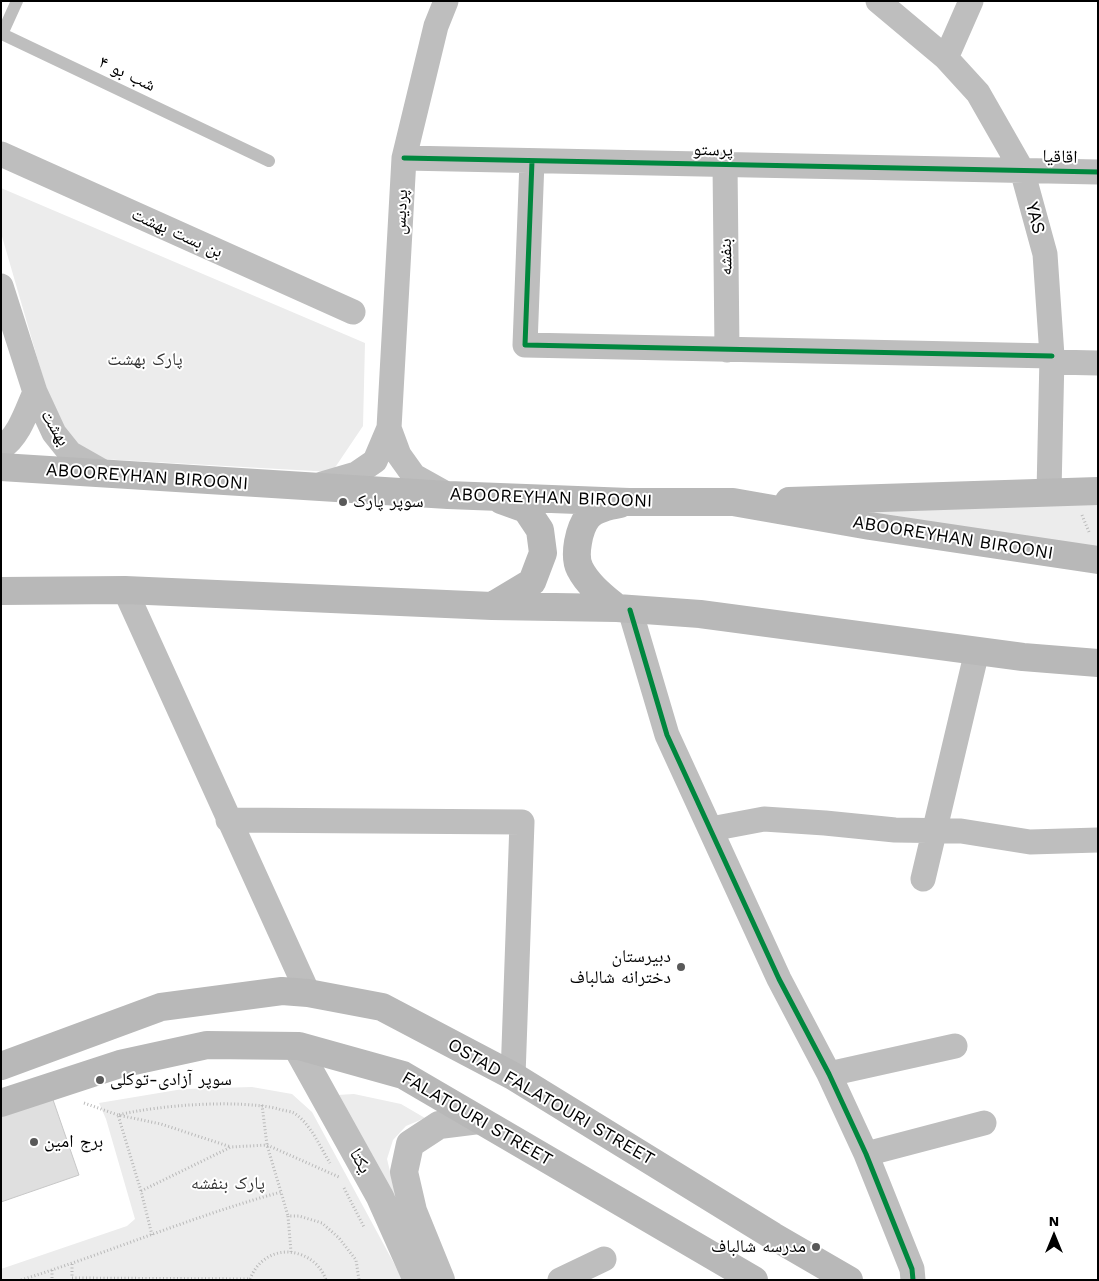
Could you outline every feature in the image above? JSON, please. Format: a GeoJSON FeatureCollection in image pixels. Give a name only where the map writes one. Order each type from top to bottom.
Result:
{"type":"FeatureCollection","features":[{"type":"Feature","properties":{"kind":"main road","name":"ABOOREYHAN BIROONI"},"geometry":{"type":"LineString","coordinates":[[1,467],[448,495],[628,502],[733,502],[870,526],[1095,550]]}},
{"type":"Feature","properties":{"kind":"main road"},"geometry":{"type":"LineString","coordinates":[[733,502],[1098,491]]}},
{"type":"Feature","properties":{"kind":"main road"},"geometry":{"type":"LineString","coordinates":[[487,496],[526,509],[540,530],[543,553],[532,582],[492,606]]}},
{"type":"Feature","properties":{"kind":"main road"},"geometry":{"type":"LineString","coordinates":[[623,609],[596,591],[579,568],[577,542],[588,517],[605,507],[628,502]]}},
{"type":"Feature","properties":{"kind":"main road"},"geometry":{"type":"LineString","coordinates":[[1,591],[126,590],[492,606],[623,609],[700,614],[1023,657],[1098,663]]}},
{"type":"Feature","properties":{"kind":"main road","name":"OSTAD FALATOURI STREET"},"geometry":{"type":"LineString","coordinates":[[1,1066],[161,1007],[282,991],[308,992],[382,1007],[513,1076],[773,1236],[849,1280]]}},
{"type":"Feature","properties":{"kind":"main road","name":"FALATOURI STREET"},"geometry":{"type":"LineString","coordinates":[[1,1103],[120,1064],[207,1045],[296,1046],[403,1075],[754,1280]]}},
{"type":"Feature","properties":{"kind":"street","name":"YAS"},"geometry":{"type":"LineString","coordinates":[[878,1],[946,58],[978,93],[1022,170],[1044,254],[1052,359],[1049,492]]}},
{"type":"Feature","properties":{"kind":"street"},"geometry":{"type":"LineString","coordinates":[[946,58],[971,1]]}},
{"type":"Feature","properties":{"kind":"street","name":"پردیس"},"geometry":{"type":"LineString","coordinates":[[389,428],[404,158],[436,26],[437,4]]}},
{"type":"Feature","properties":{"kind":"street","name":"بن بست بهشت"},"geometry":{"type":"LineString","coordinates":[[1,154],[353,312]]}},
{"type":"Feature","properties":{"kind":"street","name":"پرستو"},"geometry":{"type":"LineString","coordinates":[[404,158],[1022,170]]}},
{"type":"Feature","properties":{"kind":"street"},"geometry":{"type":"LineString","coordinates":[[532,161],[525,345],[1052,359],[1098,363]]}},
{"type":"Feature","properties":{"kind":"street","name":"بنفشه"},"geometry":{"type":"LineString","coordinates":[[726,164],[727,350]]}},
{"type":"Feature","properties":{"kind":"street","name":"اقاقیا"},"geometry":{"type":"LineString","coordinates":[[1022,170],[1098,172]]}},
{"type":"Feature","properties":{"kind":"street","name":"بهشت"},"geometry":{"type":"LineString","coordinates":[[2,292],[11,347],[54,433],[70,453],[107,474]]}},
{"type":"Feature","properties":{"kind":"street","name":"بهشت"},"geometry":{"type":"LineString","coordinates":[[1,448],[9,443],[35,392]]}},
{"type":"Feature","properties":{"kind":"street"},"geometry":{"type":"LineString","coordinates":[[295,486],[327,484],[356,474],[375,461],[389,428]]}},
{"type":"Feature","properties":{"kind":"street"},"geometry":{"type":"LineString","coordinates":[[389,428],[399,455],[414,476],[448,495]]}},
{"type":"Feature","properties":{"kind":"street"},"geometry":{"type":"LineString","coordinates":[[126,590],[228,820],[308,992]]}},
{"type":"Feature","properties":{"kind":"street"},"geometry":{"type":"LineString","coordinates":[[623,609],[667,735],[779,979],[828,1074],[866,1154],[912,1269],[913,1280]]}},
{"type":"Feature","properties":{"kind":"street"},"geometry":{"type":"LineString","coordinates":[[923,880],[977,651]]}},
{"type":"Feature","properties":{"kind":"street"},"geometry":{"type":"LineString","coordinates":[[711,829],[764,819],[895,830],[961,831],[1030,842],[1098,840]]}},
{"type":"Feature","properties":{"kind":"street"},"geometry":{"type":"LineString","coordinates":[[228,820],[522,822],[513,1076]]}},
{"type":"Feature","properties":{"kind":"street","name":"یکتا"},"geometry":{"type":"LineString","coordinates":[[296,1046],[380,1197],[418,1280]]}},
{"type":"Feature","properties":{"kind":"street"},"geometry":{"type":"LineString","coordinates":[[828,1074],[955,1046]]}},
{"type":"Feature","properties":{"kind":"street"},"geometry":{"type":"LineString","coordinates":[[441,1280],[413,1211],[404,1172],[410,1144],[439,1125],[480,1120]]}},
{"type":"Feature","properties":{"kind":"street"},"geometry":{"type":"LineString","coordinates":[[866,1154],[984,1123]]}},
{"type":"Feature","properties":{"kind":"street"},"geometry":{"type":"LineString","coordinates":[[560,1280],[604,1259]]}},
{"type":"Feature","properties":{"kind":"lane","name":"شب بو ۴"},"geometry":{"type":"LineString","coordinates":[[17,1],[2,34],[269,161]]}},
{"type":"Feature","properties":{"kind":"path"},"geometry":{"type":"LineString","coordinates":[[1081,513],[1095,550]]}},
{"type":"Feature","properties":{"kind":"path"},"geometry":{"type":"LineString","coordinates":[[44,1089],[118,1115],[161,1124],[232,1147],[267,1145],[346,1181]]}},
{"type":"Feature","properties":{"kind":"path"},"geometry":{"type":"LineString","coordinates":[[118,1115],[138,1110],[186,1106],[262,1105],[294,1113],[310,1129],[338,1177]]}},
{"type":"Feature","properties":{"kind":"path"},"geometry":{"type":"LineString","coordinates":[[262,1105],[267,1145],[288,1216],[291,1252]]}},
{"type":"Feature","properties":{"kind":"path"},"geometry":{"type":"LineString","coordinates":[[118,1115],[152,1235]]}},
{"type":"Feature","properties":{"kind":"path"},"geometry":{"type":"LineString","coordinates":[[141,1191],[232,1147]]}},
{"type":"Feature","properties":{"kind":"path"},"geometry":{"type":"LineString","coordinates":[[21,1280],[72,1264],[240,1204],[281,1192]]}},
{"type":"Feature","properties":{"kind":"path"},"geometry":{"type":"LineString","coordinates":[[288,1216],[299,1216],[322,1223],[340,1238],[356,1260],[359,1280]]}},
{"type":"Feature","properties":{"kind":"path"},"geometry":{"type":"LineString","coordinates":[[72,1264],[72,1279],[249,1280],[256,1267],[265,1258],[278,1253],[291,1252],[304,1255],[315,1262],[324,1273],[326,1280]]}},
{"type":"Feature","properties":{"kind":"path"},"geometry":{"type":"LineString","coordinates":[[52,1270],[52,1280]]}},
{"type":"Feature","properties":{"kind":"green space","name":"پارک بهشت"},"geometry":{"type":"Polygon","coordinates":[[[1,188],[365,343],[363,426],[332,472],[66,457],[1,233],[1,188]]]}},
{"type":"Feature","properties":{"kind":"green space"},"geometry":{"type":"Polygon","coordinates":[[[1098,503],[1098,548],[843,509],[1098,503]]]}},
{"type":"Feature","properties":{"kind":"green space","name":"پارک بنفشه"},"geometry":{"type":"Polygon","coordinates":[[[252,1087],[292,1094],[312,1112],[403,1280],[1,1280],[1,1269],[127,1226],[135,1219],[106,1119],[99,1103],[183,1089],[252,1087]]]}},
{"type":"Feature","properties":{"kind":"green space"},"geometry":{"type":"Polygon","coordinates":[[[354,1094],[401,1104],[425,1118],[406,1126],[393,1140],[387,1159],[400,1213],[337,1095],[354,1094]]]}},
{"type":"Feature","properties":{"kind":"building","name":"برج امین"},"geometry":{"type":"Polygon","coordinates":[[[50,1091],[79,1175],[1,1202],[1,1109],[50,1091]]]}},
{"type":"Feature","properties":{"kind":"cycle path"},"geometry":{"type":"LineString","coordinates":[[404,158],[1098,172]]}},
{"type":"Feature","properties":{"kind":"cycle path"},"geometry":{"type":"LineString","coordinates":[[532,161],[525,345],[1052,356]]}},
{"type":"Feature","properties":{"kind":"cycle path"},"geometry":{"type":"LineString","coordinates":[[630,610],[667,735],[779,979],[829,1074],[866,1154],[912,1269],[913,1280]]}},
{"type":"Feature","properties":{"kind":"place","name":"سوپر پارک"},"geometry":{"type":"Point","coordinates":[343,502]}},
{"type":"Feature","properties":{"kind":"place","name":"دبیرستان دخترانه شالباف"},"geometry":{"type":"Point","coordinates":[681,967]}},
{"type":"Feature","properties":{"kind":"place","name":"سوپر آزادی-توکلی"},"geometry":{"type":"Point","coordinates":[100,1080]}},
{"type":"Feature","properties":{"kind":"place","name":"برج امین"},"geometry":{"type":"Point","coordinates":[34,1142]}},
{"type":"Feature","properties":{"kind":"place","name":"مدرسه شالباف"},"geometry":{"type":"Point","coordinates":[816,1247]}}]}
